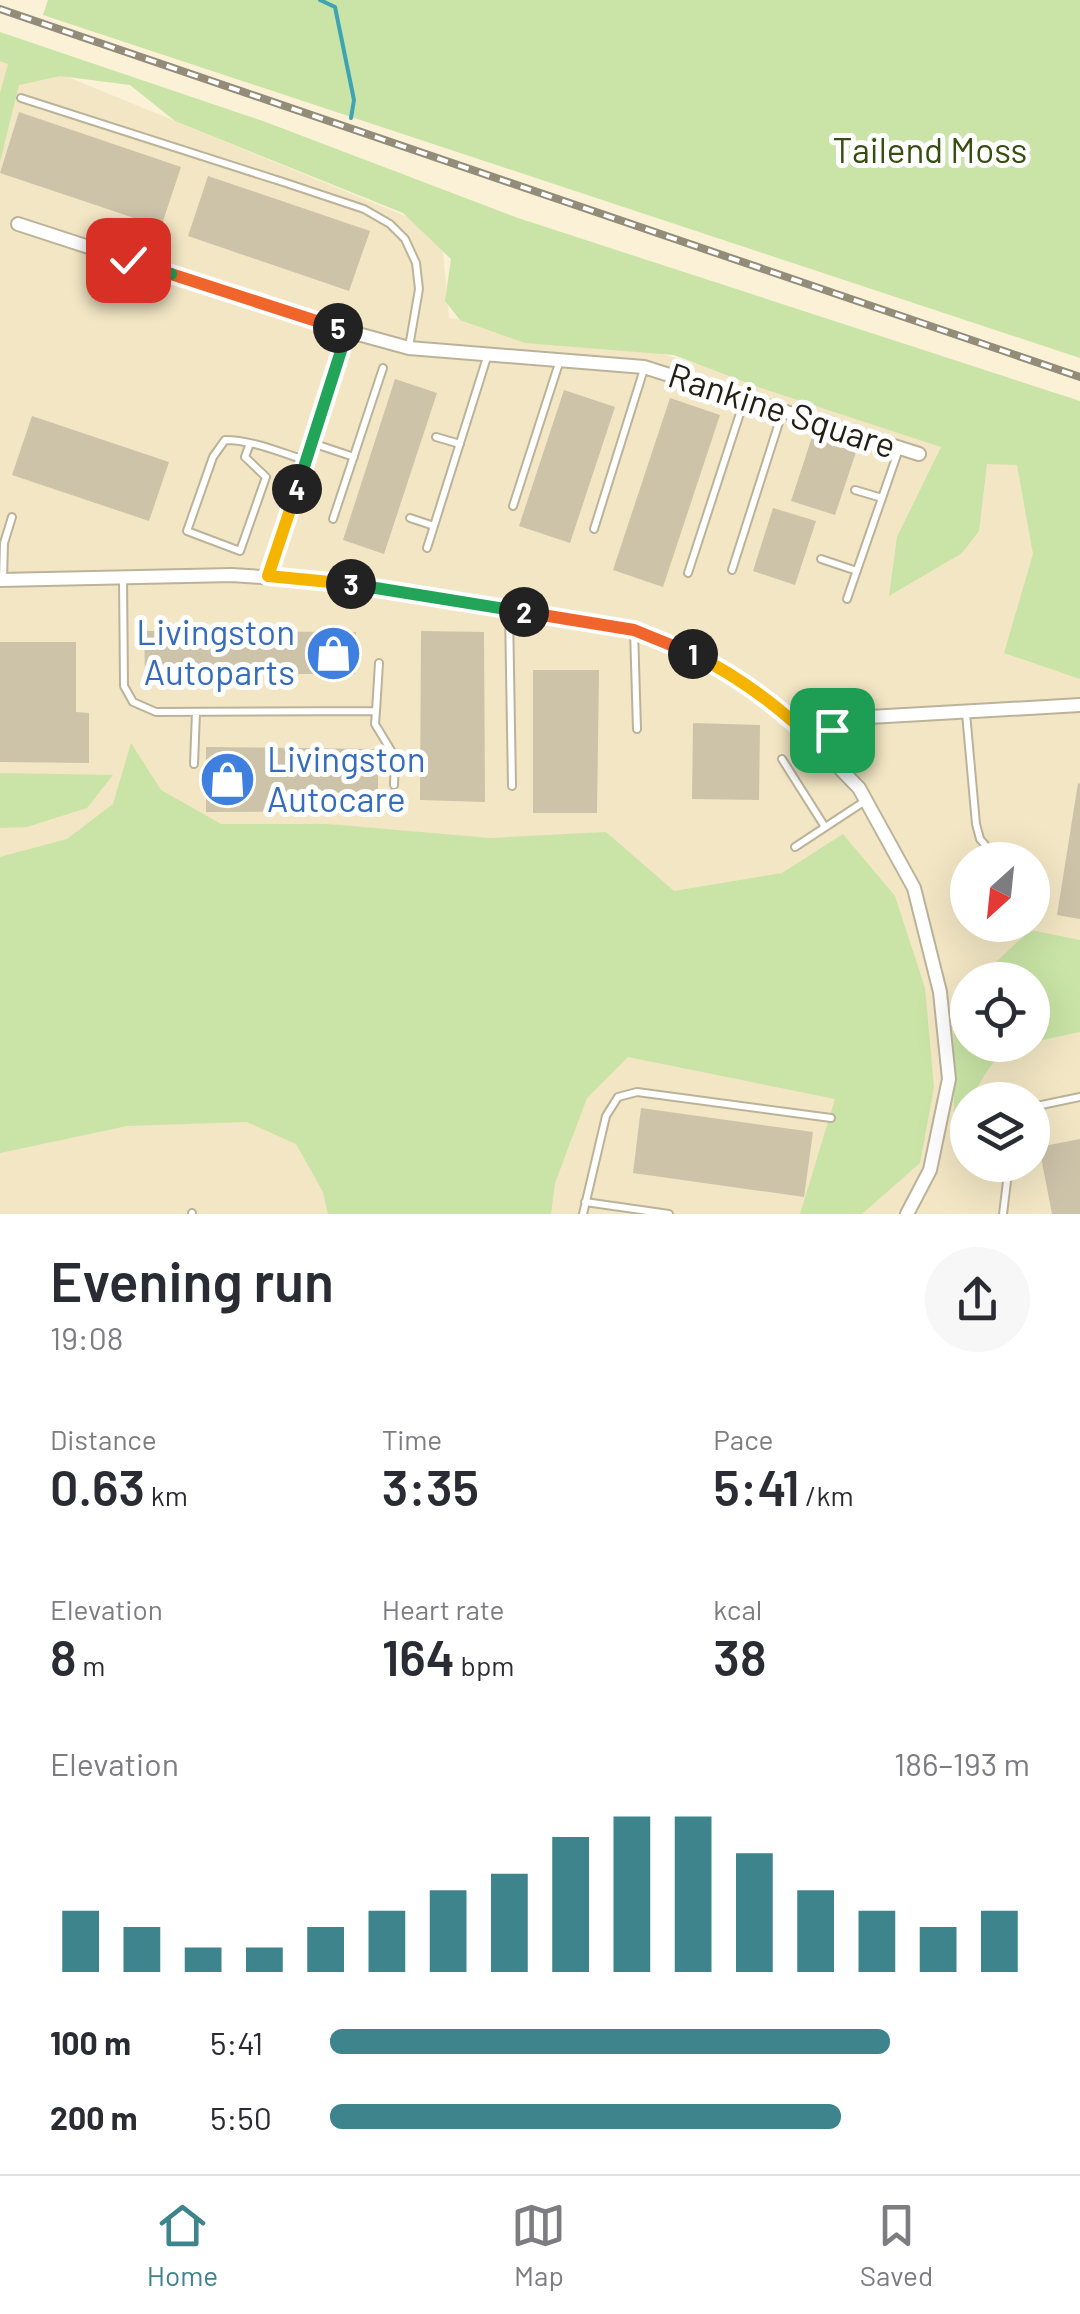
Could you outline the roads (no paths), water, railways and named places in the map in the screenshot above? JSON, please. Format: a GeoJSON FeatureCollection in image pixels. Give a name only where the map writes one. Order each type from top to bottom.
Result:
{"type":"FeatureCollection","features":[{"type":"Feature","properties":{"kind":"street","name":"Rankine Square"},"geometry":{"type":"LineString","coordinates":[[18,224],[347,332],[409,348],[644,368],[919,454]]}},
{"type":"Feature","properties":{"kind":"street"},"geometry":{"type":"LineString","coordinates":[[268,576],[347,332]]}},
{"type":"Feature","properties":{"kind":"street"},"geometry":{"type":"LineString","coordinates":[[1,580],[268,576],[335,582],[634,630],[721,668],[793,720],[858,788],[914,888],[940,992],[949,1080],[930,1170],[907,1214]]}},
{"type":"Feature","properties":{"kind":"street"},"geometry":{"type":"LineString","coordinates":[[818,745],[832,730],[852,718],[1080,705]]}},
{"type":"Feature","properties":{"kind":"lane"},"geometry":{"type":"LineString","coordinates":[[21,98],[286,182],[364,209],[390,224],[405,240],[416,263],[419,289],[409,348]]}},
{"type":"Feature","properties":{"kind":"lane"},"geometry":{"type":"LineString","coordinates":[[427,548],[489,353]]}},
{"type":"Feature","properties":{"kind":"lane"},"geometry":{"type":"LineString","coordinates":[[513,506],[560,359]]}},
{"type":"Feature","properties":{"kind":"lane"},"geometry":{"type":"LineString","coordinates":[[333,520],[382,368]]}},
{"type":"Feature","properties":{"kind":"lane","name":"Rankine Square"},"geometry":{"type":"LineString","coordinates":[[594,529],[644,368]]}},
{"type":"Feature","properties":{"kind":"lane"},"geometry":{"type":"LineString","coordinates":[[688,573],[746,398]]}},
{"type":"Feature","properties":{"kind":"lane"},"geometry":{"type":"LineString","coordinates":[[732,570],[783,410]]}},
{"type":"Feature","properties":{"kind":"lane"},"geometry":{"type":"LineString","coordinates":[[436,437],[460,444]]}},
{"type":"Feature","properties":{"kind":"lane"},"geometry":{"type":"LineString","coordinates":[[250,443],[245,458],[266,477],[240,551],[187,531],[213,456],[224,440],[250,443],[306,460]]}},
{"type":"Feature","properties":{"kind":"lane"},"geometry":{"type":"LineString","coordinates":[[311,443],[354,457]]}},
{"type":"Feature","properties":{"kind":"lane"},"geometry":{"type":"LineString","coordinates":[[847,599],[899,448]]}},
{"type":"Feature","properties":{"kind":"lane"},"geometry":{"type":"LineString","coordinates":[[854,490],[882,498]]}},
{"type":"Feature","properties":{"kind":"lane"},"geometry":{"type":"LineString","coordinates":[[1,580],[4,543],[12,517]]}},
{"type":"Feature","properties":{"kind":"lane"},"geometry":{"type":"LineString","coordinates":[[410,518],[434,526]]}},
{"type":"Feature","properties":{"kind":"lane"},"geometry":{"type":"LineString","coordinates":[[820,558],[856,571]]}},
{"type":"Feature","properties":{"kind":"lane"},"geometry":{"type":"LineString","coordinates":[[124,576],[124,686],[132,702],[156,712],[376,711]]}},
{"type":"Feature","properties":{"kind":"lane"},"geometry":{"type":"LineString","coordinates":[[509,608],[512,786]]}},
{"type":"Feature","properties":{"kind":"lane"},"geometry":{"type":"LineString","coordinates":[[634,630],[637,729]]}},
{"type":"Feature","properties":{"kind":"lane"},"geometry":{"type":"LineString","coordinates":[[379,663],[375,724],[395,757],[394,785]]}},
{"type":"Feature","properties":{"kind":"lane"},"geometry":{"type":"LineString","coordinates":[[194,764],[196,712]]}},
{"type":"Feature","properties":{"kind":"lane"},"geometry":{"type":"LineString","coordinates":[[966,712],[976,824],[982,842]]}},
{"type":"Feature","properties":{"kind":"lane"},"geometry":{"type":"LineString","coordinates":[[782,759],[825,827]]}},
{"type":"Feature","properties":{"kind":"lane"},"geometry":{"type":"LineString","coordinates":[[795,847],[865,801]]}},
{"type":"Feature","properties":{"kind":"lane"},"geometry":{"type":"LineString","coordinates":[[583,1214],[606,1116],[618,1097],[637,1092],[831,1118]]}},
{"type":"Feature","properties":{"kind":"lane"},"geometry":{"type":"LineString","coordinates":[[1050,1104],[1080,1098]]}},
{"type":"Feature","properties":{"kind":"lane"},"geometry":{"type":"LineString","coordinates":[[1003,1214],[1007,1182]]}},
{"type":"Feature","properties":{"kind":"lane"},"geometry":{"type":"LineString","coordinates":[[586,1202],[669,1214]]}},
{"type":"Feature","properties":{"kind":"waterway"},"geometry":{"type":"LineString","coordinates":[[320,0],[335,7],[354,100],[351,118]]}},
{"type":"Feature","properties":{"kind":"railway"},"geometry":{"type":"LineString","coordinates":[[0,9],[1080,377]]}},
{"type":"Feature","properties":{"kind":"place","name":"Livingston Autoparts"},"geometry":{"type":"Point","coordinates":[334,653]}},
{"type":"Feature","properties":{"kind":"place","name":"Livingston Autocare"},"geometry":{"type":"Point","coordinates":[228,780]}},
{"type":"Feature","properties":{"kind":"park label","name":"Tailend Moss"},"geometry":{"type":"Point","coordinates":[930,151]}}]}
